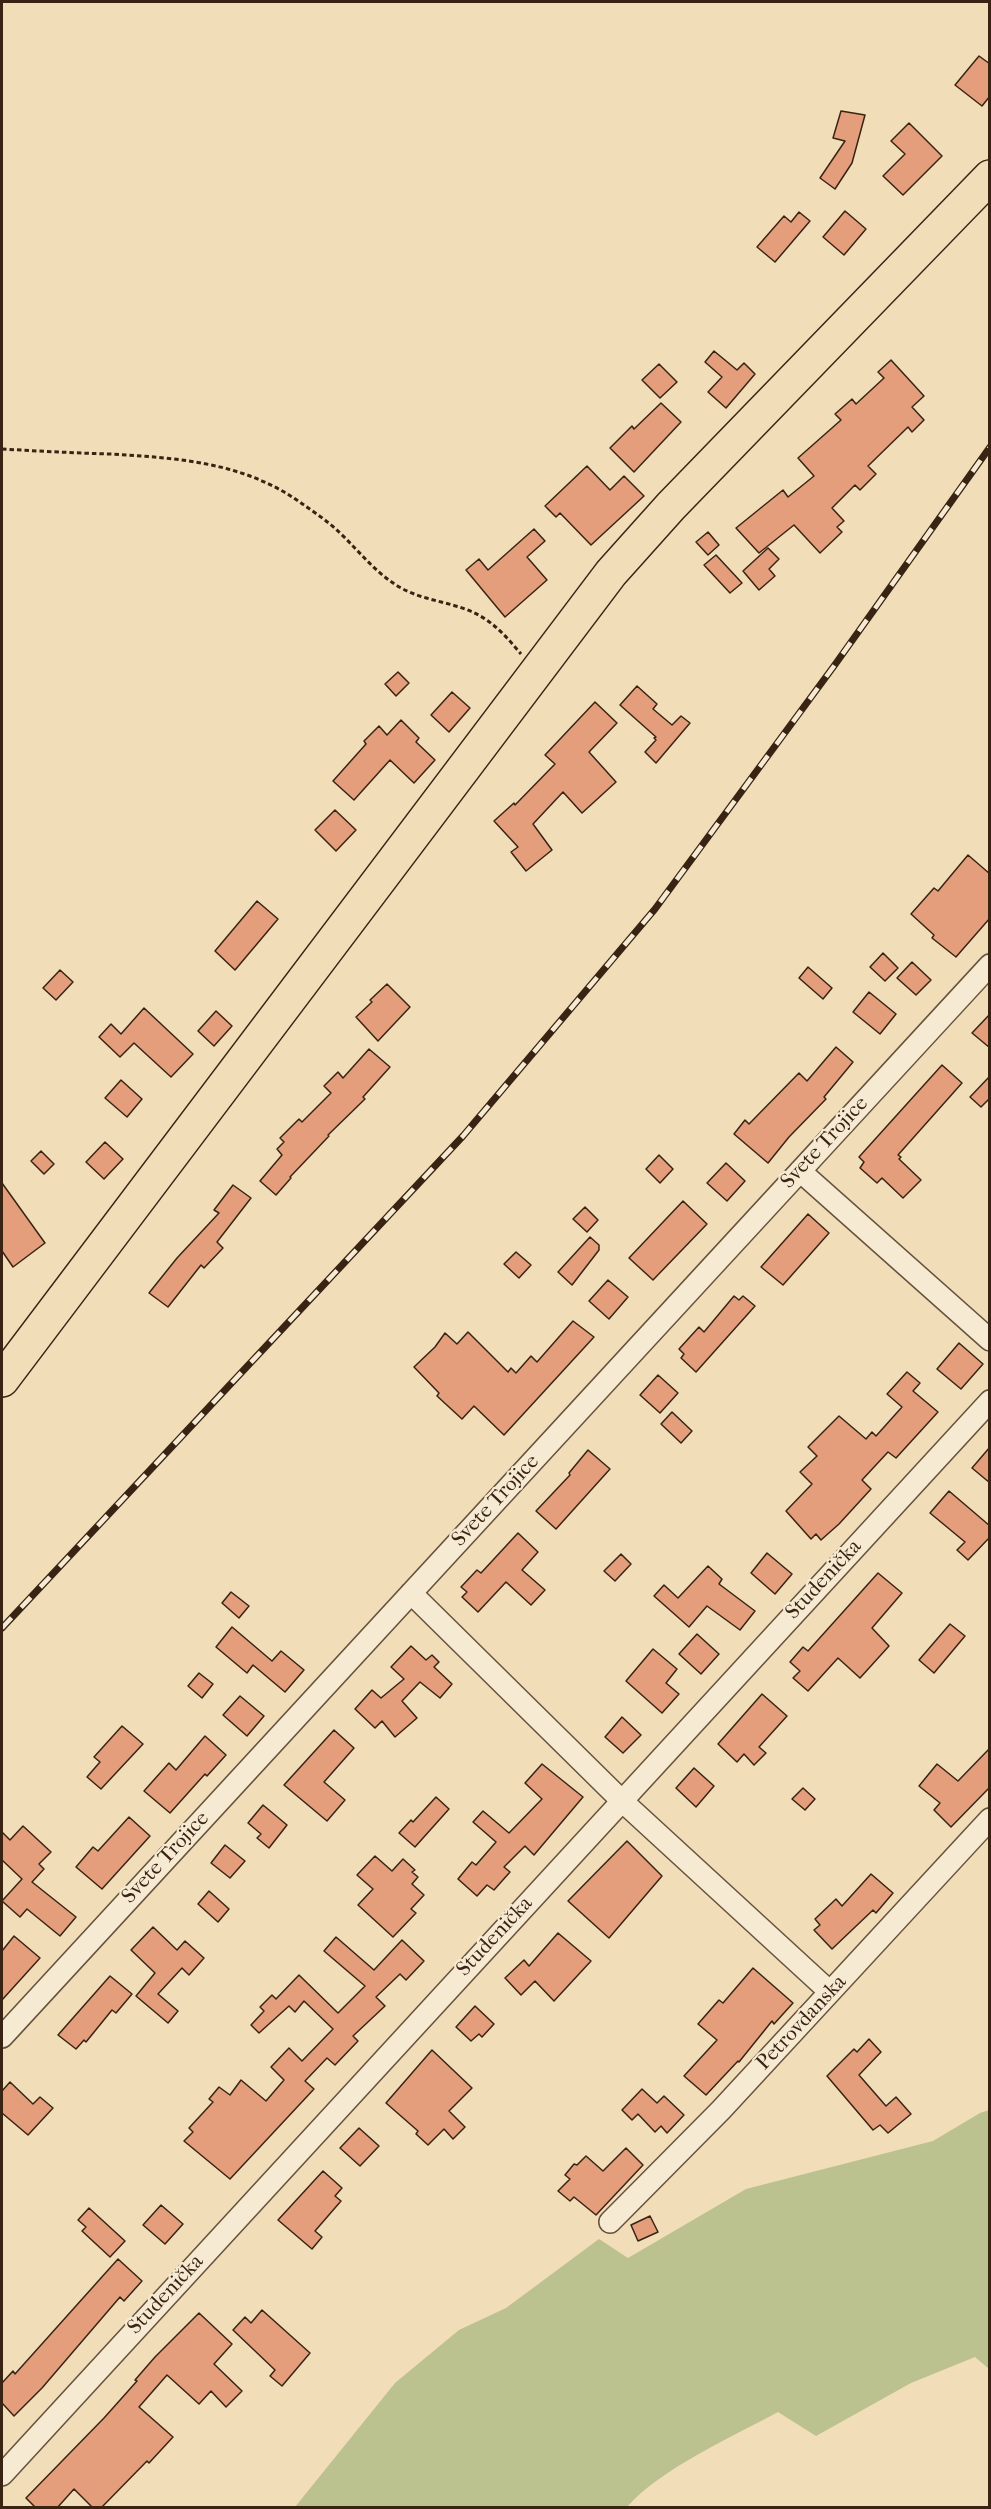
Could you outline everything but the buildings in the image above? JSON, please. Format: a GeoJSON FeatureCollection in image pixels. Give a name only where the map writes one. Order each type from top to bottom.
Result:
{"type":"FeatureCollection","features":[{"type":"Feature","properties":{"kind":"main road"},"geometry":{"type":"LineString","coordinates":[[2,1380],[611,573],[671,506],[990,177]]}},
{"type":"Feature","properties":{"kind":"street","name":"Svete Trojice"},"geometry":{"type":"LineString","coordinates":[[2,2037],[990,965]]}},
{"type":"Feature","properties":{"kind":"street"},"geometry":{"type":"LineString","coordinates":[[800,1171],[990,1340]]}},
{"type":"Feature","properties":{"kind":"street","name":"Studenička"},"geometry":{"type":"LineString","coordinates":[[2,2475],[990,1401]]}},
{"type":"Feature","properties":{"kind":"street"},"geometry":{"type":"LineString","coordinates":[[411,1593],[621,1800],[830,1992]]}},
{"type":"Feature","properties":{"kind":"street","name":"Petrovdanska"},"geometry":{"type":"LineString","coordinates":[[610,2222],[721,2110],[990,1819]]}},
{"type":"Feature","properties":{"kind":"path"},"geometry":{"type":"LineString","coordinates":[[2,449],[172,457],[225,467],[266,482],[300,502],[340,533],[374,570],[399,587],[427,600],[466,610],[484,618],[500,630],[536,671]]}},
{"type":"Feature","properties":{"kind":"green space"},"geometry":{"type":"Polygon","coordinates":[[[989,2110],[989,2369],[975,2357],[911,2383],[816,2436],[778,2412],[677,2467],[641,2493],[627,2507],[295,2507],[395,2383],[459,2330],[506,2308],[599,2239],[628,2258],[746,2189],[933,2141],[989,2110]]]}},
{"type":"Feature","properties":{"kind":"railway"},"geometry":{"type":"LineString","coordinates":[[2,1628],[463,1136],[655,909],[834,666],[990,447]]}}]}
